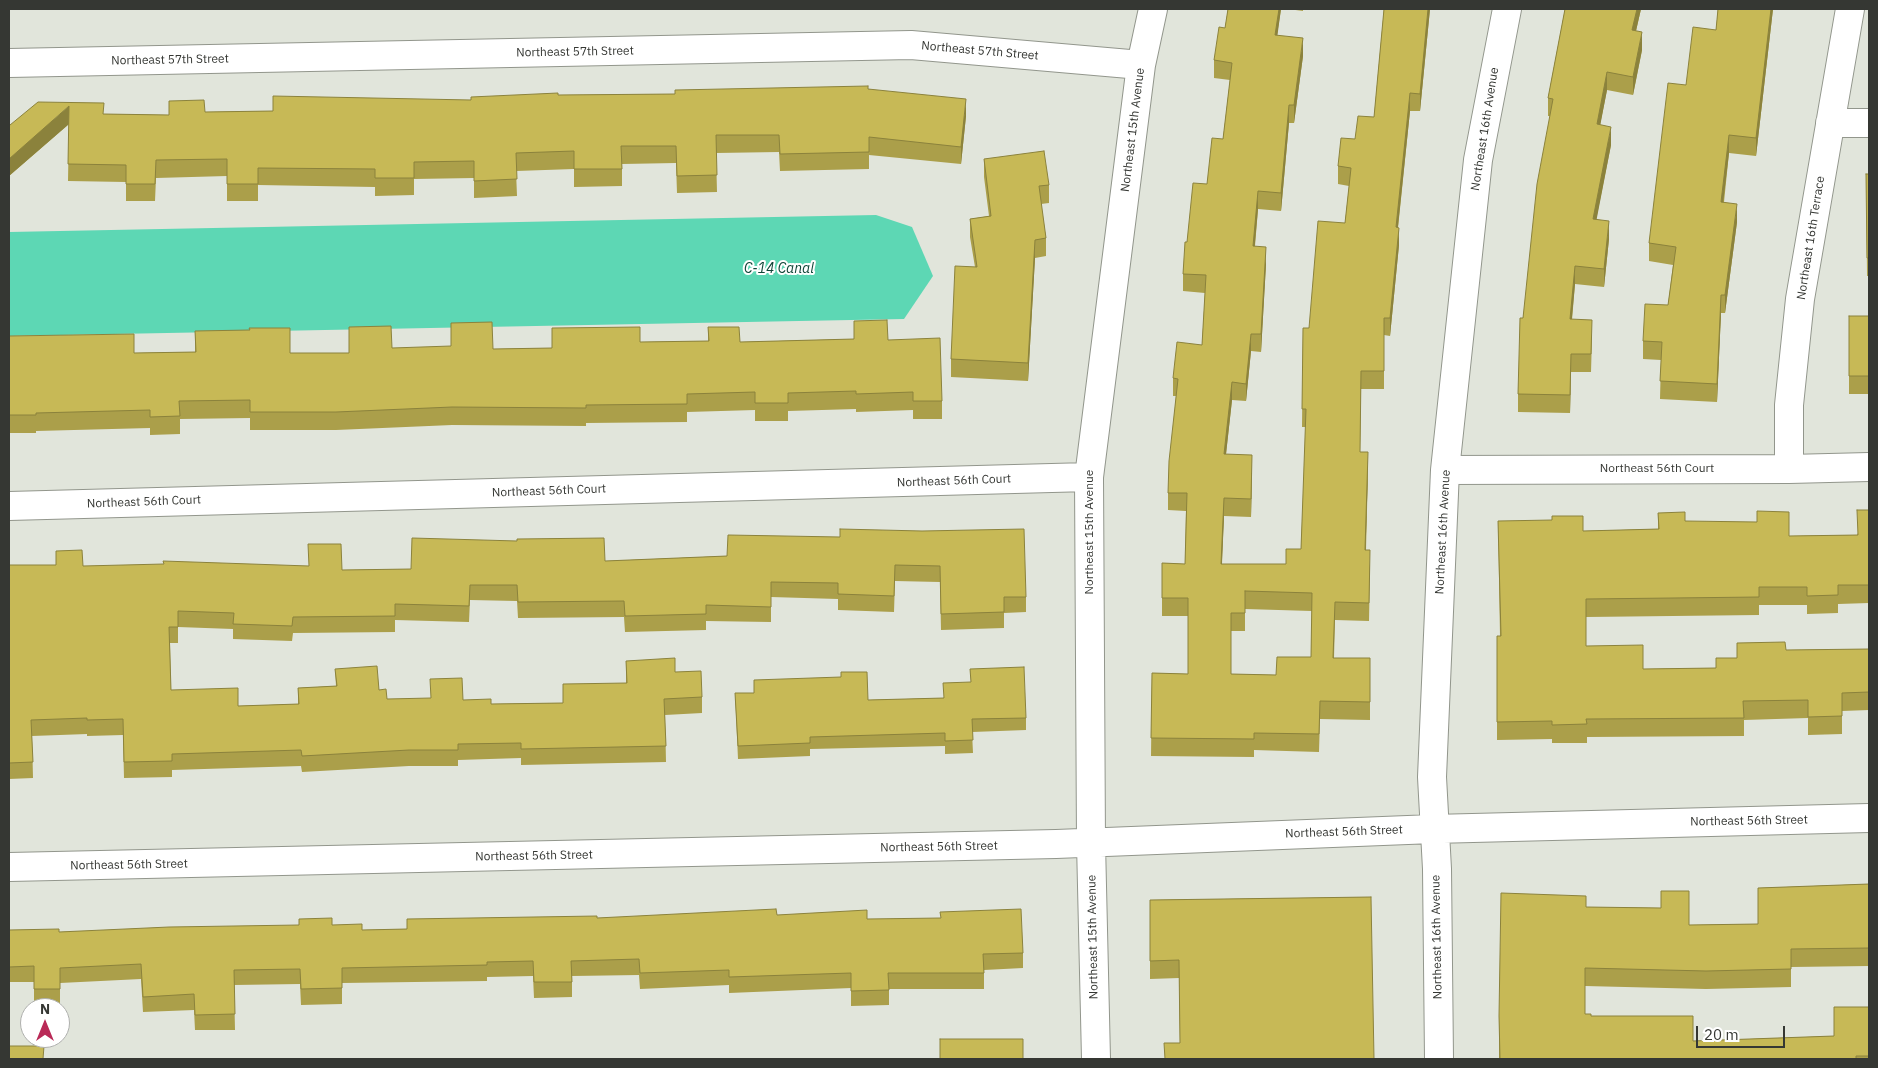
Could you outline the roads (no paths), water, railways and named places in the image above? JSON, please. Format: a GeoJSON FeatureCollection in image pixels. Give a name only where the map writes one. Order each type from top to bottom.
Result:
{"type":"FeatureCollection","features":[{"type":"Feature","properties":{"kind":"street","name":"Northeast 15th Avenue"},"geometry":{"type":"LineString","coordinates":[[1096,1059],[1091,843],[1089,477],[1141,64],[1153,9]]}},
{"type":"Feature","properties":{"kind":"street","name":"Northeast 16th Avenue"},"geometry":{"type":"LineString","coordinates":[[1439,1059],[1437,869],[1432,777],[1445,470],[1478,160],[1507,9]]}},
{"type":"Feature","properties":{"kind":"street","name":"Northeast 16th Terrace"},"geometry":{"type":"LineString","coordinates":[[1789,469],[1789,405],[1800,299],[1850,9]]}},
{"type":"Feature","properties":{"kind":"street","name":"Northeast 57th Street"},"geometry":{"type":"LineString","coordinates":[[9,63],[910,46],[1141,64]]}},
{"type":"Feature","properties":{"kind":"street"},"geometry":{"type":"LineString","coordinates":[[1830,123],[1869,123]]}},
{"type":"Feature","properties":{"kind":"street","name":"Northeast 56th Court"},"geometry":{"type":"LineString","coordinates":[[1445,470],[1869,467]]}},
{"type":"Feature","properties":{"kind":"street","name":"Northeast 56th Court"},"geometry":{"type":"LineString","coordinates":[[9,506],[1089,477]]}},
{"type":"Feature","properties":{"kind":"street","name":"Northeast 56th Street"},"geometry":{"type":"LineString","coordinates":[[9,867],[1091,843],[1434,828],[1869,818]]}},
{"type":"Feature","properties":{"kind":"water","name":"C-14 Canal"},"geometry":{"type":"Polygon","coordinates":[[[876,215],[912,227],[933,276],[904,319],[9,336],[9,232],[876,215]]]}}]}
